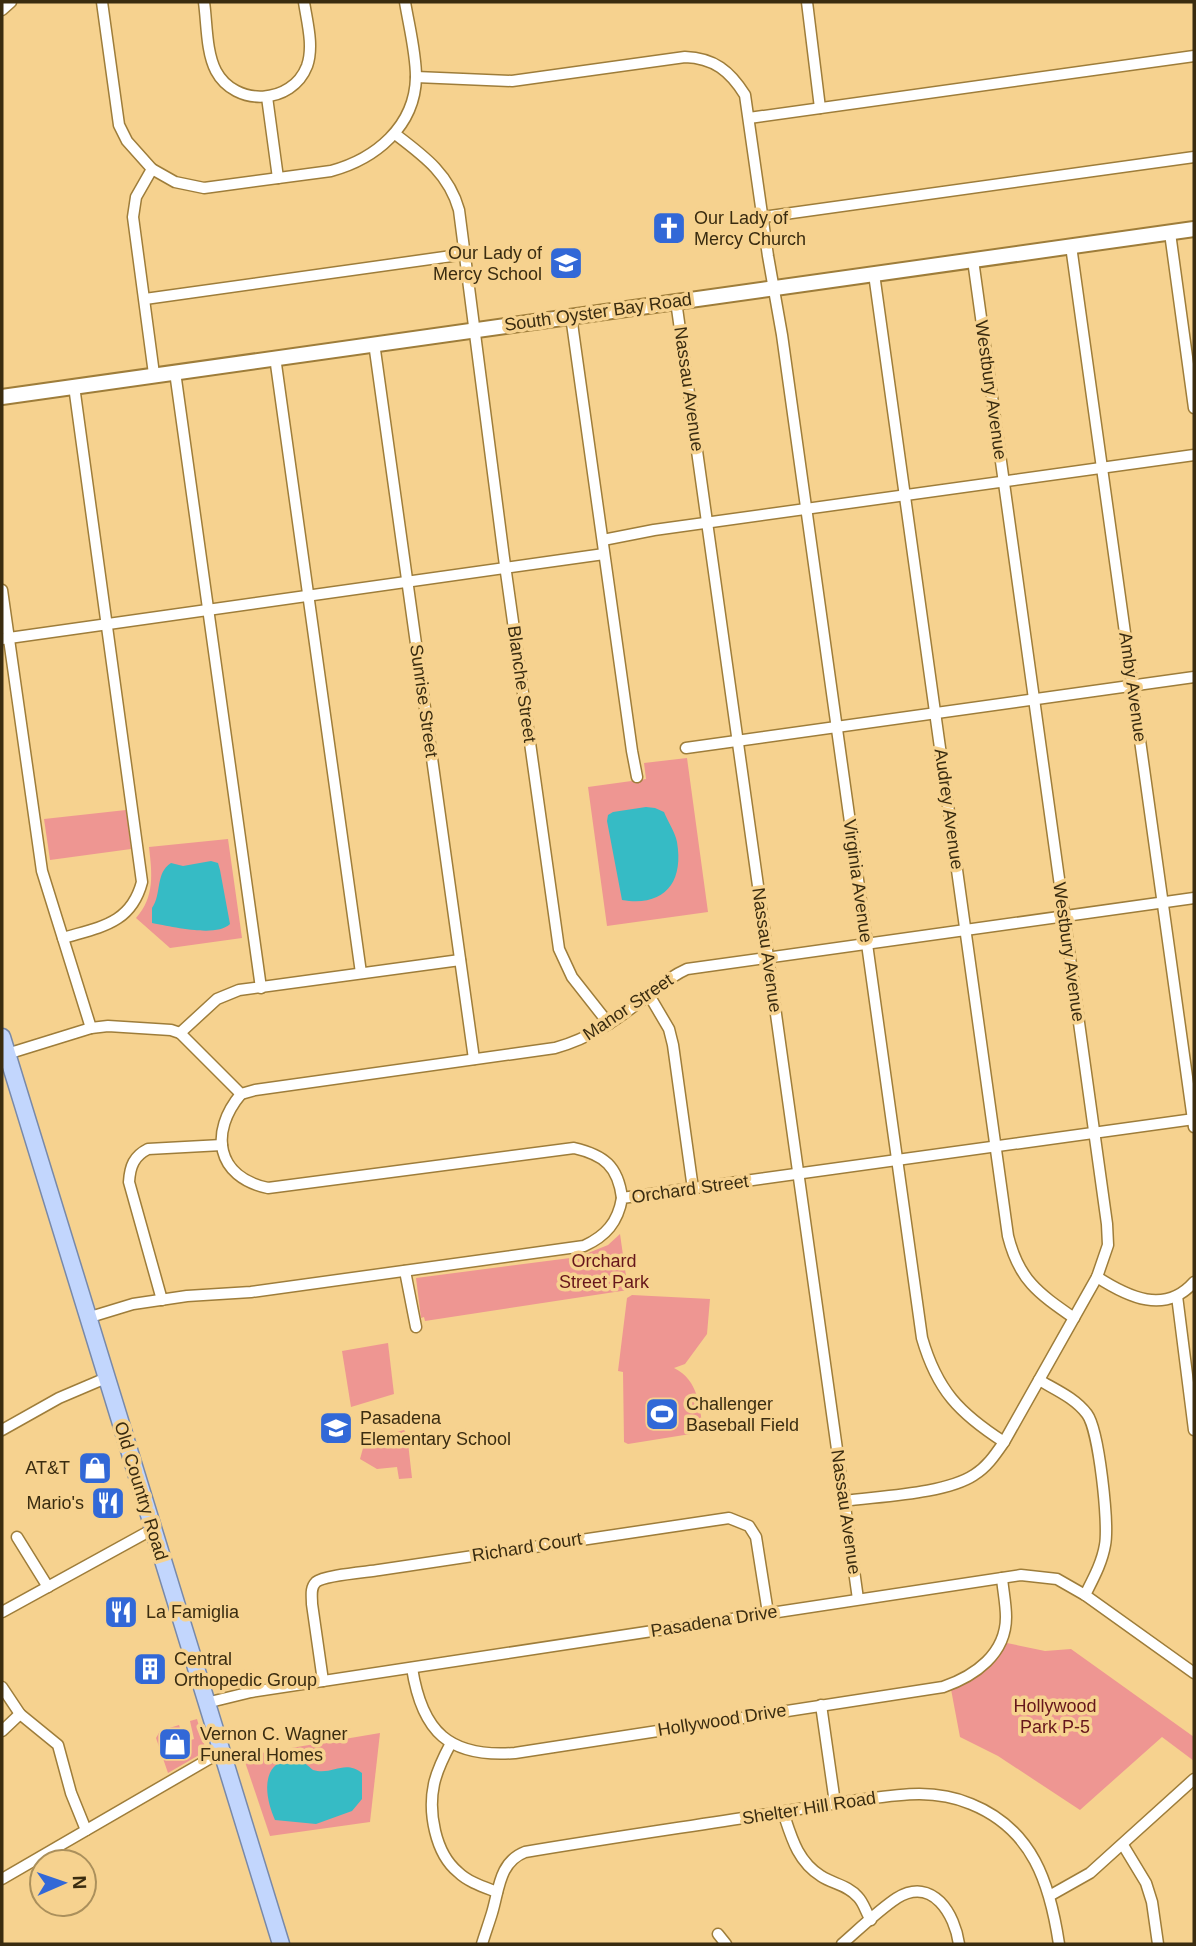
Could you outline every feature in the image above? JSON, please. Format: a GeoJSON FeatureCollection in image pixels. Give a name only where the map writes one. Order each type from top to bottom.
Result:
{"type":"FeatureCollection","features":[{"type":"Feature","properties":{"kind":"main road","name":"South Oyster Bay Road"},"geometry":{"type":"LineString","coordinates":[[2,397],[1194,229]]}},
{"type":"Feature","properties":{"kind":"main road","name":"Old Country Road"},"geometry":{"type":"LineString","coordinates":[[2,1037],[281,1944]]}},
{"type":"Feature","properties":{"kind":"street"},"geometry":{"type":"LineString","coordinates":[[2,10],[10,2]]}},
{"type":"Feature","properties":{"kind":"street"},"geometry":{"type":"LineString","coordinates":[[102,2],[119,125],[127,141],[152,169],[174,182],[204,188],[331,171],[352,166],[374,154],[395,134],[410,106],[415,77],[405,2]]}},
{"type":"Feature","properties":{"kind":"street"},"geometry":{"type":"LineString","coordinates":[[204,2],[212,61],[217,73],[229,87],[241,94],[267,97],[280,94],[291,86],[307,65],[310,54],[304,2]]}},
{"type":"Feature","properties":{"kind":"street"},"geometry":{"type":"LineString","coordinates":[[807,2],[820,108]]}},
{"type":"Feature","properties":{"kind":"street"},"geometry":{"type":"LineString","coordinates":[[749,118],[1194,56]]}},
{"type":"Feature","properties":{"kind":"street","name":"Virginia Avenue"},"geometry":{"type":"LineString","coordinates":[[415,77],[512,81],[698,57],[718,64],[736,81],[745,95],[922,1338],[929,1364],[941,1387],[955,1405],[1004,1442]]}},
{"type":"Feature","properties":{"kind":"street"},"geometry":{"type":"LineString","coordinates":[[267,97],[278,178]]}},
{"type":"Feature","properties":{"kind":"street","name":"Blanche Street"},"geometry":{"type":"LineString","coordinates":[[395,134],[429,159],[450,185],[459,210],[559,949],[572,977],[609,1024]]}},
{"type":"Feature","properties":{"kind":"street"},"geometry":{"type":"LineString","coordinates":[[763,217],[1194,157]]}},
{"type":"Feature","properties":{"kind":"street"},"geometry":{"type":"LineString","coordinates":[[152,169],[140,187],[133,208],[154,374]]}},
{"type":"Feature","properties":{"kind":"street"},"geometry":{"type":"LineString","coordinates":[[1170,233],[1194,408]]}},
{"type":"Feature","properties":{"kind":"street","name":"Amby Avenue"},"geometry":{"type":"LineString","coordinates":[[1071,246],[1194,1121]]}},
{"type":"Feature","properties":{"kind":"street"},"geometry":{"type":"LineString","coordinates":[[145,299],[466,254]]}},
{"type":"Feature","properties":{"kind":"street","name":"Westbury Avenue"},"geometry":{"type":"LineString","coordinates":[[844,1501],[943,1488],[962,1482],[987,1465],[1004,1442],[1097,1277],[1108,1245],[1095,1133],[972,260]]}},
{"type":"Feature","properties":{"kind":"street","name":"Audrey Avenue"},"geometry":{"type":"LineString","coordinates":[[874,274],[1008,1236],[1013,1257],[1030,1285],[1074,1318]]}},
{"type":"Feature","properties":{"kind":"street","name":"Nassau Avenue"},"geometry":{"type":"LineString","coordinates":[[676,302],[858,1599]]}},
{"type":"Feature","properties":{"kind":"street"},"geometry":{"type":"LineString","coordinates":[[571,316],[638,777]]}},
{"type":"Feature","properties":{"kind":"street","name":"Sunrise Street"},"geometry":{"type":"LineString","coordinates":[[374,343],[474,1059]]}},
{"type":"Feature","properties":{"kind":"street"},"geometry":{"type":"LineString","coordinates":[[275,357],[361,973]]}},
{"type":"Feature","properties":{"kind":"street"},"geometry":{"type":"LineString","coordinates":[[174,372],[261,988]]}},
{"type":"Feature","properties":{"kind":"street"},"geometry":{"type":"LineString","coordinates":[[63,938],[119,918],[135,903],[142,882],[74,386]]}},
{"type":"Feature","properties":{"kind":"street"},"geometry":{"type":"LineString","coordinates":[[603,540],[1194,455]]}},
{"type":"Feature","properties":{"kind":"street"},"geometry":{"type":"LineString","coordinates":[[5,639],[604,554]]}},
{"type":"Feature","properties":{"kind":"street"},"geometry":{"type":"LineString","coordinates":[[2,590],[5,639],[42,871],[91,1028]]}},
{"type":"Feature","properties":{"kind":"street"},"geometry":{"type":"LineString","coordinates":[[686,748],[1194,677]]}},
{"type":"Feature","properties":{"kind":"street","name":"Manor Street"},"geometry":{"type":"LineString","coordinates":[[241,1094],[555,1048],[587,1037],[609,1024],[671,976],[687,968],[1194,898]]}},
{"type":"Feature","properties":{"kind":"street"},"geometry":{"type":"LineString","coordinates":[[180,1033],[217,999],[239,990],[460,960]]}},
{"type":"Feature","properties":{"kind":"street"},"geometry":{"type":"LineString","coordinates":[[649,995],[669,1029],[673,1045],[693,1189]]}},
{"type":"Feature","properties":{"kind":"street"},"geometry":{"type":"LineString","coordinates":[[7,1054],[91,1028],[162,1028],[180,1033],[241,1094],[231,1106],[223,1123],[222,1145],[228,1164],[238,1176],[252,1185],[268,1188],[574,1148],[592,1152],[608,1163],[620,1183],[622,1198]]}},
{"type":"Feature","properties":{"kind":"street","name":"Orchard Street"},"geometry":{"type":"LineString","coordinates":[[87,1318],[133,1304],[187,1296],[251,1292],[584,1246],[597,1240],[611,1228],[619,1213],[622,1198],[1194,1121]]}},
{"type":"Feature","properties":{"kind":"street"},"geometry":{"type":"LineString","coordinates":[[162,1300],[129,1182],[133,1161],[148,1149],[222,1145]]}},
{"type":"Feature","properties":{"kind":"street"},"geometry":{"type":"LineString","coordinates":[[405,1271],[416,1327]]}},
{"type":"Feature","properties":{"kind":"street"},"geometry":{"type":"LineString","coordinates":[[1097,1277],[1138,1299],[1151,1301],[1177,1296],[1194,1282]]}},
{"type":"Feature","properties":{"kind":"street"},"geometry":{"type":"LineString","coordinates":[[1177,1296],[1194,1430]]}},
{"type":"Feature","properties":{"kind":"street"},"geometry":{"type":"LineString","coordinates":[[2,1430],[58,1398],[106,1378]]}},
{"type":"Feature","properties":{"kind":"street"},"geometry":{"type":"LineString","coordinates":[[1039,1380],[1077,1403],[1088,1415],[1094,1431],[1107,1532],[1102,1561],[1085,1595]]}},
{"type":"Feature","properties":{"kind":"street","name":"Richard Court"},"geometry":{"type":"LineString","coordinates":[[323,1681],[312,1604],[311,1592],[314,1586],[321,1579],[388,1568],[729,1518],[749,1526],[756,1537],[768,1613]]}},
{"type":"Feature","properties":{"kind":"street"},"geometry":{"type":"LineString","coordinates":[[2,1612],[153,1529]]}},
{"type":"Feature","properties":{"kind":"street"},"geometry":{"type":"LineString","coordinates":[[17,1537],[48,1587]]}},
{"type":"Feature","properties":{"kind":"street","name":"Pasadena Drive"},"geometry":{"type":"LineString","coordinates":[[206,1703],[251,1692],[1021,1575],[1057,1579],[1085,1595],[1193,1671]]}},
{"type":"Feature","properties":{"kind":"street","name":"Hollywood Drive"},"geometry":{"type":"LineString","coordinates":[[451,1743],[477,1753],[515,1753],[943,1686],[976,1672],[1002,1642],[1006,1618],[1002,1578]]}},
{"type":"Feature","properties":{"kind":"street"},"geometry":{"type":"LineString","coordinates":[[412,1668],[423,1712],[451,1743],[442,1759],[433,1788],[433,1817],[439,1845],[457,1872],[497,1892]]}},
{"type":"Feature","properties":{"kind":"street"},"geometry":{"type":"LineString","coordinates":[[2,1687],[20,1714],[58,1745],[71,1793],[86,1830]]}},
{"type":"Feature","properties":{"kind":"street"},"geometry":{"type":"LineString","coordinates":[[821,1705],[835,1803]]}},
{"type":"Feature","properties":{"kind":"street"},"geometry":{"type":"LineString","coordinates":[[2,1731],[20,1714]]}},
{"type":"Feature","properties":{"kind":"street"},"geometry":{"type":"LineString","coordinates":[[2,1879],[221,1752]]}},
{"type":"Feature","properties":{"kind":"street"},"geometry":{"type":"LineString","coordinates":[[1051,1895],[1090,1873],[1194,1779]]}},
{"type":"Feature","properties":{"kind":"street","name":"Shelter Hill Road"},"geometry":{"type":"LineString","coordinates":[[482,1944],[500,1880],[508,1864],[525,1852],[914,1793],[944,1796],[970,1803],[1000,1821],[1023,1843],[1036,1862],[1051,1895],[1059,1944]]}},
{"type":"Feature","properties":{"kind":"street"},"geometry":{"type":"LineString","coordinates":[[783,1812],[794,1847],[804,1861],[821,1876],[847,1887],[857,1895],[871,1920]]}},
{"type":"Feature","properties":{"kind":"street"},"geometry":{"type":"LineString","coordinates":[[1123,1845],[1146,1883],[1152,1902],[1158,1944]]}},
{"type":"Feature","properties":{"kind":"street"},"geometry":{"type":"LineString","coordinates":[[842,1944],[897,1898],[906,1894],[925,1894],[942,1902],[957,1930],[959,1944]]}},
{"type":"Feature","properties":{"kind":"street"},"geometry":{"type":"LineString","coordinates":[[718,1934],[726,1944]]}},
{"type":"Feature","properties":{"kind":"green space"},"geometry":{"type":"Polygon","coordinates":[[[687,758],[708,912],[607,926],[588,787],[646,779],[644,763],[687,758]]]}},
{"type":"Feature","properties":{"kind":"green space"},"geometry":{"type":"Polygon","coordinates":[[[126,810],[131,849],[50,860],[44,819],[126,810]]]}},
{"type":"Feature","properties":{"kind":"green space"},"geometry":{"type":"Polygon","coordinates":[[[228,839],[242,938],[170,948],[136,918],[146,902],[151,884],[149,847],[228,839]]]}},
{"type":"Feature","properties":{"kind":"green space","name":"Orchard Street Park"},"geometry":{"type":"Polygon","coordinates":[[[620,1234],[628,1290],[425,1321],[424,1317],[421,1318],[416,1278],[578,1257],[608,1245],[620,1234]]]}},
{"type":"Feature","properties":{"kind":"green space"},"geometry":{"type":"Polygon","coordinates":[[[632,1295],[710,1299],[707,1334],[685,1364],[674,1368],[689,1380],[693,1387],[699,1404],[703,1432],[628,1444],[624,1442],[623,1372],[618,1371],[627,1298],[632,1295]]]}},
{"type":"Feature","properties":{"kind":"green space"},"geometry":{"type":"Polygon","coordinates":[[[388,1343],[394,1394],[351,1407],[342,1351],[388,1343]]]}},
{"type":"Feature","properties":{"kind":"green space"},"geometry":{"type":"Polygon","coordinates":[[[404,1430],[407,1434],[412,1478],[399,1479],[397,1467],[377,1469],[360,1459],[365,1441],[404,1430]]]}},
{"type":"Feature","properties":{"kind":"green space","name":"Hollywood Park P-5"},"geometry":{"type":"Polygon","coordinates":[[[1002,1642],[1045,1651],[1071,1649],[1194,1737],[1194,1761],[1162,1737],[1080,1810],[998,1756],[960,1737],[950,1684],[962,1680],[1002,1642]]]}},
{"type":"Feature","properties":{"kind":"green space"},"geometry":{"type":"Polygon","coordinates":[[[197,1719],[206,1751],[168,1773],[156,1738],[160,1731],[179,1725],[180,1728],[163,1733],[171,1760],[187,1756],[184,1742],[194,1739],[190,1721],[197,1719]]]}},
{"type":"Feature","properties":{"kind":"green space"},"geometry":{"type":"Polygon","coordinates":[[[380,1733],[370,1822],[270,1836],[243,1756],[380,1733]]]}},
{"type":"Feature","properties":{"kind":"water"},"geometry":{"type":"Polygon","coordinates":[[[646,807],[664,812],[677,842],[677,869],[674,880],[660,896],[649,900],[622,900],[608,815],[646,807]]]}},
{"type":"Feature","properties":{"kind":"water"},"geometry":{"type":"Polygon","coordinates":[[[211,861],[218,863],[230,924],[204,931],[152,923],[152,908],[166,867],[171,863],[183,866],[211,861]]]}},
{"type":"Feature","properties":{"kind":"water"},"geometry":{"type":"Polygon","coordinates":[[[288,1759],[304,1763],[313,1770],[326,1771],[344,1767],[356,1769],[362,1773],[362,1799],[352,1811],[316,1824],[275,1820],[267,1785],[272,1769],[288,1759]]]}},
{"type":"Feature","properties":{"kind":"place","name":"Our Lady of Mercy Church"},"geometry":{"type":"Point","coordinates":[669,228]}},
{"type":"Feature","properties":{"kind":"place","name":"Our Lady of Mercy School"},"geometry":{"type":"Point","coordinates":[566,263]}},
{"type":"Feature","properties":{"kind":"place","name":"Challenger Baseball Field"},"geometry":{"type":"Point","coordinates":[662,1414]}},
{"type":"Feature","properties":{"kind":"place","name":"Pasadena Elementary School"},"geometry":{"type":"Point","coordinates":[336,1428]}},
{"type":"Feature","properties":{"kind":"place","name":"AT&T"},"geometry":{"type":"Point","coordinates":[95,1468]}},
{"type":"Feature","properties":{"kind":"place","name":"Mario's"},"geometry":{"type":"Point","coordinates":[108,1503]}},
{"type":"Feature","properties":{"kind":"place","name":"La Famiglia"},"geometry":{"type":"Point","coordinates":[121,1612]}},
{"type":"Feature","properties":{"kind":"place","name":"Central Orthopedic Group"},"geometry":{"type":"Point","coordinates":[150,1669]}},
{"type":"Feature","properties":{"kind":"place","name":"Vernon C. Wagner Funeral Homes"},"geometry":{"type":"Point","coordinates":[175,1744]}}]}
